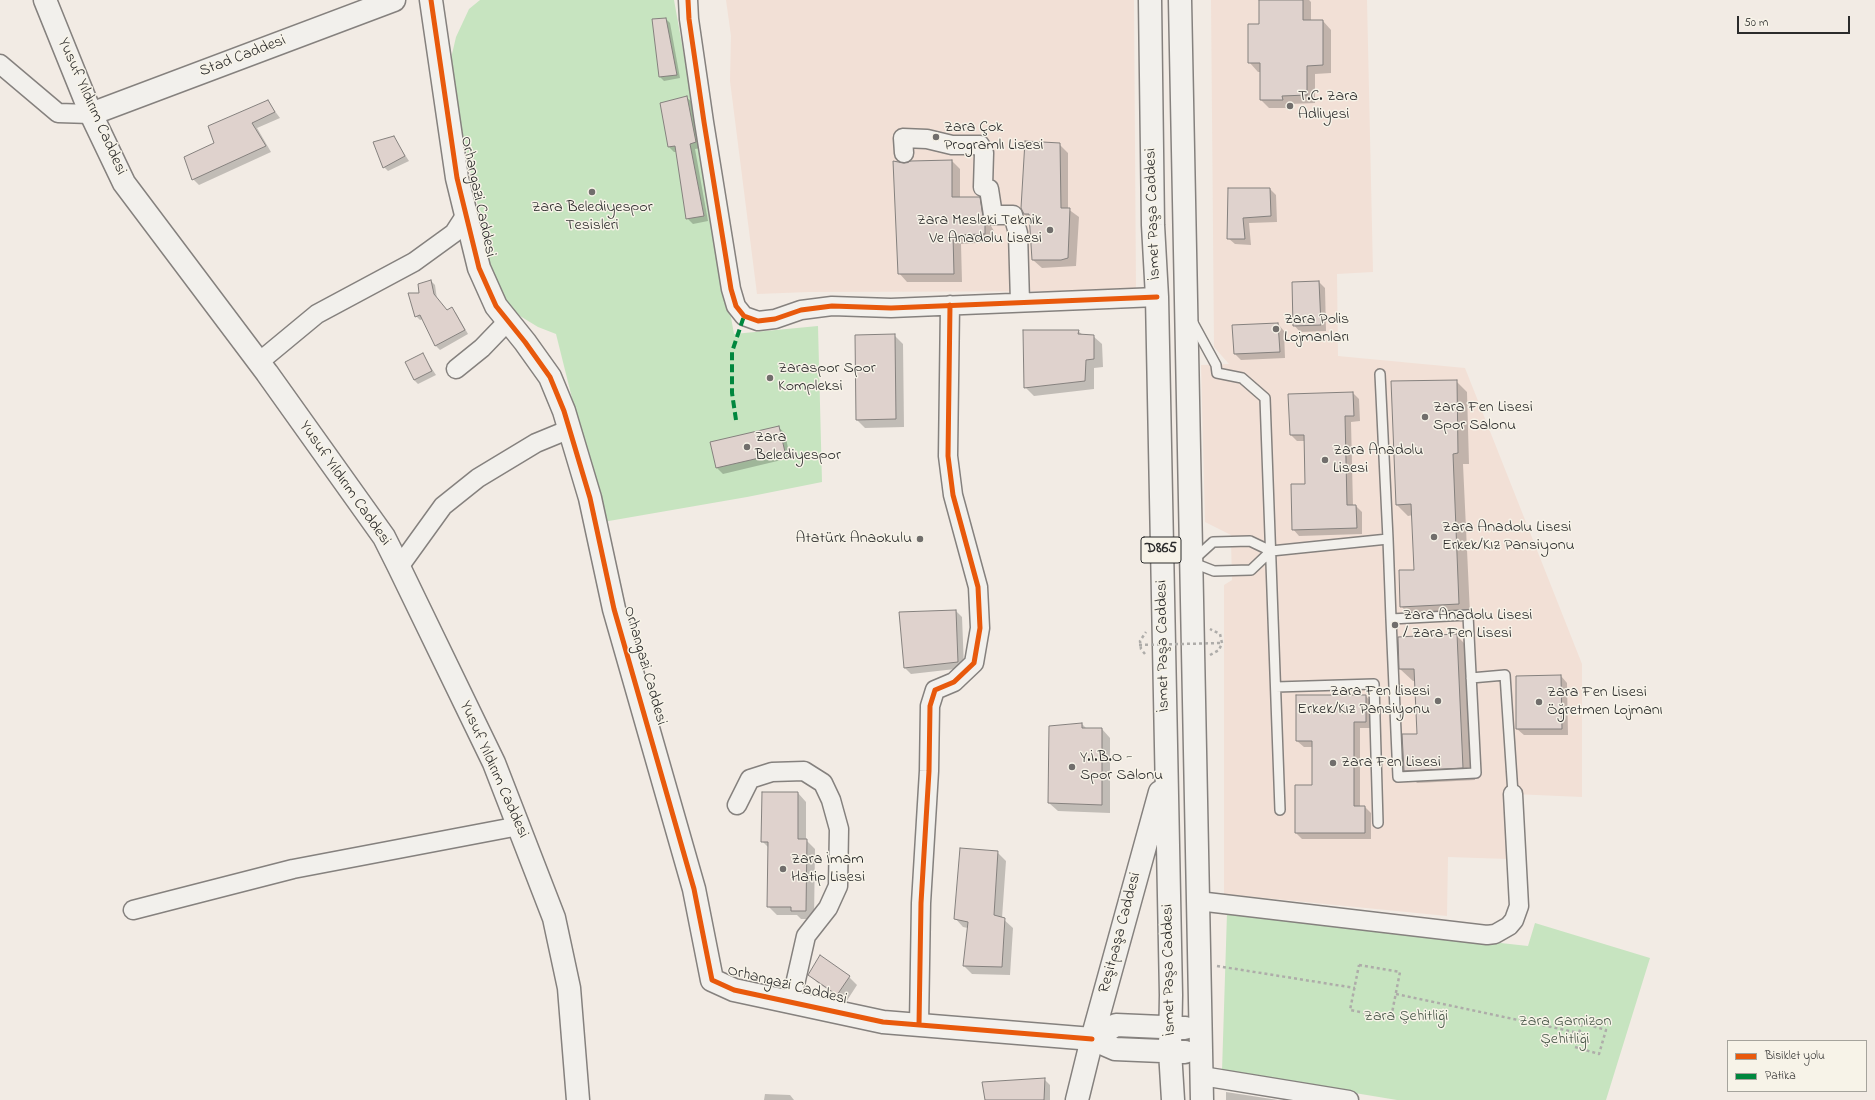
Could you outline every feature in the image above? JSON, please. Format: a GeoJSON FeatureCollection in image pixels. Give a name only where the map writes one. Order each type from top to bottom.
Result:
{"type":"FeatureCollection","features":[{"type":"Feature","properties":{"kind":"main road","name":"Yusuf Yıldırım Caddesi"},"geometry":{"type":"LineString","coordinates":[[45,0],[91,114],[124,183],[259,362],[384,537],[494,763],[554,918],[569,988],[578,1100]]}},
{"type":"Feature","properties":{"kind":"main road","name":"Stad Caddesi"},"geometry":{"type":"LineString","coordinates":[[91,114],[394,0]]}},
{"type":"Feature","properties":{"kind":"main road","name":"Orhangazi Caddesi"},"geometry":{"type":"LineString","coordinates":[[431,0],[457,178],[479,268],[496,306],[550,377],[570,429],[590,498],[614,609],[694,890],[712,980],[734,990],[883,1022],[1092,1039],[1115,1049],[1201,1053]]}},
{"type":"Feature","properties":{"kind":"main road","name":"İsmet Paşa Caddesi"},"geometry":{"type":"LineString","coordinates":[[1150,0],[1153,225],[1157,297],[1171,1028],[1170,1099]]}},
{"type":"Feature","properties":{"kind":"main road","name":"İsmet Paşa Caddesi"},"geometry":{"type":"LineString","coordinates":[[1180,0],[1202,1100]]}},
{"type":"Feature","properties":{"kind":"main road","name":"Reşitpaşa Caddesi"},"geometry":{"type":"LineString","coordinates":[[1078,1100],[1092,1039],[1166,767]]}},
{"type":"Feature","properties":{"kind":"main road"},"geometry":{"type":"LineString","coordinates":[[1092,1039],[1116,1025],[1201,1029]]}},
{"type":"Feature","properties":{"kind":"street"},"geometry":{"type":"LineString","coordinates":[[688,0],[689,20],[704,122],[731,289],[736,306],[744,316],[758,321],[775,319],[801,310],[832,306],[891,308],[1157,297]]}},
{"type":"Feature","properties":{"kind":"street"},"geometry":{"type":"LineString","coordinates":[[0,64],[58,113],[91,114]]}},
{"type":"Feature","properties":{"kind":"street"},"geometry":{"type":"LineString","coordinates":[[904,153],[903,138],[927,139],[952,145],[980,145],[984,153],[983,187],[989,189],[993,215],[1013,215],[1018,233],[1020,302]]}},
{"type":"Feature","properties":{"kind":"street"},"geometry":{"type":"LineString","coordinates":[[259,362],[316,314],[414,262],[454,232],[466,216]]}},
{"type":"Feature","properties":{"kind":"street"},"geometry":{"type":"LineString","coordinates":[[919,1025],[921,903],[929,771],[930,706],[935,690],[954,682],[974,663],[980,628],[978,587],[953,495],[948,456],[950,305]]}},
{"type":"Feature","properties":{"kind":"street"},"geometry":{"type":"LineString","coordinates":[[456,369],[482,348],[508,321]]}},
{"type":"Feature","properties":{"kind":"street"},"geometry":{"type":"LineString","coordinates":[[399,567],[443,506],[478,478],[536,443],[570,429]]}},
{"type":"Feature","properties":{"kind":"street"},"geometry":{"type":"LineString","coordinates":[[737,805],[750,779],[772,772],[804,771],[822,783],[831,800],[839,829],[838,886],[828,908],[806,936],[791,1002]]}},
{"type":"Feature","properties":{"kind":"street"},"geometry":{"type":"LineString","coordinates":[[1198,901],[1487,935],[1495,934],[1509,926],[1514,920],[1519,906],[1513,794]]}},
{"type":"Feature","properties":{"kind":"street"},"geometry":{"type":"LineString","coordinates":[[133,910],[293,869],[518,826]]}},
{"type":"Feature","properties":{"kind":"street"},"geometry":{"type":"LineString","coordinates":[[1202,1076],[1350,1100]]}},
{"type":"Feature","properties":{"kind":"lane"},"geometry":{"type":"LineString","coordinates":[[1186,311],[1216,365],[1218,373],[1242,378],[1265,398],[1280,810]]}},
{"type":"Feature","properties":{"kind":"lane"},"geometry":{"type":"LineString","coordinates":[[1380,374],[1398,777],[1476,773],[1468,615],[1391,619]]}},
{"type":"Feature","properties":{"kind":"lane"},"geometry":{"type":"LineString","coordinates":[[1271,551],[1251,570],[1214,571],[1191,562],[1213,542],[1250,541],[1271,551],[1388,539]]}},
{"type":"Feature","properties":{"kind":"lane"},"geometry":{"type":"LineString","coordinates":[[1471,678],[1505,675],[1513,794]]}},
{"type":"Feature","properties":{"kind":"lane"},"geometry":{"type":"LineString","coordinates":[[1276,687],[1374,684],[1378,823]]}},
{"type":"Feature","properties":{"kind":"path"},"geometry":{"type":"LineString","coordinates":[[1209,628],[1217,631],[1222,642]]}},
{"type":"Feature","properties":{"kind":"path"},"geometry":{"type":"LineString","coordinates":[[1140,645],[1222,642]]}},
{"type":"Feature","properties":{"kind":"path"},"geometry":{"type":"LineString","coordinates":[[1207,655],[1216,653],[1222,642]]}},
{"type":"Feature","properties":{"kind":"path"},"geometry":{"type":"LineString","coordinates":[[1199,963],[1355,988]]}},
{"type":"Feature","properties":{"kind":"path"},"geometry":{"type":"LineString","coordinates":[[1359,965],[1400,972],[1391,1018],[1350,1010],[1355,988],[1359,965]]}},
{"type":"Feature","properties":{"kind":"path"},"geometry":{"type":"LineString","coordinates":[[1396,994],[1579,1033]]}},
{"type":"Feature","properties":{"kind":"path"},"geometry":{"type":"LineString","coordinates":[[1582,1023],[1606,1030],[1599,1054],[1575,1047],[1579,1033],[1582,1023]]}},
{"type":"Feature","properties":{"kind":"shaded area","name":"Zara Çok Programlı Lisesi"},"geometry":{"type":"Polygon","coordinates":[[[726,0],[1134,0],[1136,291],[809,292],[757,294],[730,81],[731,36],[726,0]]]}},
{"type":"Feature","properties":{"kind":"shaded area","name":"Zara Anadolu Lisesi / Zara Fen Lisesi"},"geometry":{"type":"Polygon","coordinates":[[[1211,0],[1367,0],[1373,272],[1337,274],[1338,356],[1465,368],[1582,664],[1582,797],[1513,794],[1508,859],[1448,857],[1447,916],[1224,894],[1224,585],[1232,580],[1231,535],[1205,522],[1201,365],[1229,364],[1214,347],[1211,0]]]}},
{"type":"Feature","properties":{"kind":"green space","name":"Zara Belediyespor Tesisleri"},"geometry":{"type":"Polygon","coordinates":[[[480,0],[674,0],[734,334],[818,326],[822,482],[747,497],[603,522],[556,334],[538,327],[520,316],[500,296],[492,275],[449,67],[456,37],[469,9],[480,0]]]}},
{"type":"Feature","properties":{"kind":"green space","name":"Zara Şehitliği"},"geometry":{"type":"Polygon","coordinates":[[[1227,913],[1528,946],[1535,923],[1650,958],[1606,1100],[1397,1100],[1222,1071],[1227,913]]]}},
{"type":"Feature","properties":{"kind":"building","name":"T.C. Zara Adliyesi"},"geometry":{"type":"Polygon","coordinates":[[[1259,0],[1303,0],[1303,20],[1323,20],[1323,65],[1307,66],[1307,95],[1282,96],[1283,100],[1260,100],[1260,63],[1248,63],[1248,24],[1259,24],[1259,0]]]}},
{"type":"Feature","properties":{"kind":"building"},"geometry":{"type":"Polygon","coordinates":[[[666,18],[677,75],[659,77],[652,19],[666,18]]]}},
{"type":"Feature","properties":{"kind":"building"},"geometry":{"type":"Polygon","coordinates":[[[687,96],[696,142],[690,144],[704,216],[686,219],[675,146],[668,147],[660,103],[687,96]]]}},
{"type":"Feature","properties":{"kind":"building"},"geometry":{"type":"Polygon","coordinates":[[[268,100],[275,112],[252,123],[266,146],[192,180],[184,157],[214,143],[208,126],[268,100]]]}},
{"type":"Feature","properties":{"kind":"building"},"geometry":{"type":"Polygon","coordinates":[[[394,136],[405,156],[383,168],[373,142],[394,136]]]}},
{"type":"Feature","properties":{"kind":"building"},"geometry":{"type":"Polygon","coordinates":[[[1025,141],[1060,143],[1061,208],[1070,208],[1068,258],[1061,260],[1032,260],[1029,214],[1024,214],[1021,208],[1025,141]]]}},
{"type":"Feature","properties":{"kind":"building"},"geometry":{"type":"Polygon","coordinates":[[[952,160],[952,197],[980,197],[985,222],[985,234],[953,235],[954,274],[898,274],[893,161],[904,163],[911,161],[952,160]]]}},
{"type":"Feature","properties":{"kind":"building"},"geometry":{"type":"Polygon","coordinates":[[[1228,188],[1270,188],[1271,216],[1243,218],[1245,239],[1227,239],[1228,188]]]}},
{"type":"Feature","properties":{"kind":"building"},"geometry":{"type":"Polygon","coordinates":[[[431,280],[434,294],[447,310],[452,307],[465,330],[435,346],[420,315],[415,317],[408,293],[419,293],[418,284],[431,280]]]}},
{"type":"Feature","properties":{"kind":"building","name":"Zara Polis Lojmanları"},"geometry":{"type":"Polygon","coordinates":[[[1319,281],[1321,325],[1293,326],[1292,282],[1319,281]]]}},
{"type":"Feature","properties":{"kind":"building","name":"Zara Polis Lojmanları"},"geometry":{"type":"Polygon","coordinates":[[[1278,323],[1280,352],[1234,354],[1232,325],[1278,323]]]}},
{"type":"Feature","properties":{"kind":"building"},"geometry":{"type":"Polygon","coordinates":[[[1023,330],[1079,330],[1078,334],[1094,335],[1094,359],[1086,360],[1085,381],[1024,388],[1023,330]]]}},
{"type":"Feature","properties":{"kind":"building"},"geometry":{"type":"Polygon","coordinates":[[[895,334],[896,419],[856,420],[855,335],[895,334]]]}},
{"type":"Feature","properties":{"kind":"building"},"geometry":{"type":"Polygon","coordinates":[[[423,353],[432,371],[414,380],[405,362],[423,353]]]}},
{"type":"Feature","properties":{"kind":"building"},"geometry":{"type":"Polygon","coordinates":[[[1457,380],[1458,453],[1453,454],[1459,604],[1400,607],[1399,570],[1414,570],[1411,504],[1396,505],[1391,381],[1457,380]]]}},
{"type":"Feature","properties":{"kind":"building","name":"Zara Anadolu Lisesi"},"geometry":{"type":"Polygon","coordinates":[[[1353,392],[1354,416],[1345,416],[1347,505],[1356,505],[1357,528],[1292,530],[1291,484],[1305,484],[1304,435],[1290,435],[1288,394],[1353,392]]]}},
{"type":"Feature","properties":{"kind":"building","name":"Zara Belediyespor"},"geometry":{"type":"Polygon","coordinates":[[[779,426],[785,452],[716,468],[710,442],[779,426]]]}},
{"type":"Feature","properties":{"kind":"building"},"geometry":{"type":"Polygon","coordinates":[[[956,610],[958,662],[904,668],[899,612],[956,610]]]}},
{"type":"Feature","properties":{"kind":"building","name":"Zara Fen Lisesi Erkek/Kız Pansiyonu"},"geometry":{"type":"Polygon","coordinates":[[[1457,634],[1463,768],[1404,771],[1402,734],[1417,734],[1414,669],[1399,669],[1398,637],[1457,634]]]}},
{"type":"Feature","properties":{"kind":"building","name":"Zara Fen Lisesi Öğretmen Lojmanı"},"geometry":{"type":"Polygon","coordinates":[[[1561,675],[1562,729],[1516,729],[1516,676],[1561,675]]]}},
{"type":"Feature","properties":{"kind":"building","name":"Zara Fen Lisesi"},"geometry":{"type":"Polygon","coordinates":[[[1296,695],[1366,695],[1366,722],[1354,722],[1354,806],[1365,806],[1365,833],[1295,833],[1295,785],[1312,785],[1312,741],[1296,741],[1296,695]]]}},
{"type":"Feature","properties":{"kind":"building"},"geometry":{"type":"Polygon","coordinates":[[[1082,723],[1082,728],[1102,728],[1102,805],[1048,803],[1049,726],[1082,723]]]}},
{"type":"Feature","properties":{"kind":"building"},"geometry":{"type":"Polygon","coordinates":[[[762,792],[798,792],[798,839],[807,839],[806,911],[791,911],[791,907],[767,907],[768,842],[761,842],[762,792]]]}},
{"type":"Feature","properties":{"kind":"building"},"geometry":{"type":"Polygon","coordinates":[[[960,848],[998,851],[994,915],[1005,918],[1002,967],[963,966],[968,922],[954,919],[960,848]]]}},
{"type":"Feature","properties":{"kind":"building"},"geometry":{"type":"Polygon","coordinates":[[[820,955],[850,976],[837,995],[808,975],[820,955]]]}},
{"type":"Feature","properties":{"kind":"building"},"geometry":{"type":"Polygon","coordinates":[[[1045,1078],[1044,1100],[985,1100],[982,1082],[1045,1078]]]}},
{"type":"Feature","properties":{"kind":"marked path"},"geometry":{"type":"LineString","coordinates":[[736,420],[732,393],[732,352],[744,316]]}},
{"type":"Feature","properties":{"kind":"cycle path"},"geometry":{"type":"LineString","coordinates":[[431,0],[457,178],[479,268],[496,306],[525,342],[550,377],[564,411],[590,498],[614,609],[694,889],[712,980],[734,990],[883,1022],[1092,1039]]}},
{"type":"Feature","properties":{"kind":"cycle path"},"geometry":{"type":"LineString","coordinates":[[688,0],[689,19],[704,122],[731,289],[736,306],[744,316],[758,321],[775,319],[801,310],[832,306],[891,308],[1157,297]]}},
{"type":"Feature","properties":{"kind":"cycle path"},"geometry":{"type":"LineString","coordinates":[[919,1025],[921,903],[929,771],[930,706],[935,690],[954,682],[974,663],[980,628],[978,587],[953,495],[948,456],[950,305]]}},
{"type":"Feature","properties":{"kind":"place","name":"T.C. Zara Adliyesi"},"geometry":{"type":"Point","coordinates":[1290,106]}},
{"type":"Feature","properties":{"kind":"place","name":"Zara Çok Programlı Lisesi"},"geometry":{"type":"Point","coordinates":[936,137]}},
{"type":"Feature","properties":{"kind":"place","name":"Zara Belediyespor Tesisleri"},"geometry":{"type":"Point","coordinates":[592,192]}},
{"type":"Feature","properties":{"kind":"place","name":"Zara Mesleki Teknik Ve Anadolu Lisesi"},"geometry":{"type":"Point","coordinates":[1050,230]}},
{"type":"Feature","properties":{"kind":"place","name":"Zara Polis Lojmanları"},"geometry":{"type":"Point","coordinates":[1276,329]}},
{"type":"Feature","properties":{"kind":"place","name":"Zaraspor Spor Kompleksi"},"geometry":{"type":"Point","coordinates":[770,378]}},
{"type":"Feature","properties":{"kind":"place","name":"Zara Fen Lisesi Spor Salonu"},"geometry":{"type":"Point","coordinates":[1425,417]}},
{"type":"Feature","properties":{"kind":"place","name":"Zara Belediyespor"},"geometry":{"type":"Point","coordinates":[747,447]}},
{"type":"Feature","properties":{"kind":"place","name":"Zara Anadolu Lisesi"},"geometry":{"type":"Point","coordinates":[1325,460]}},
{"type":"Feature","properties":{"kind":"place","name":"Zara Anadolu Lisesi Erkek/Kız Pansiyonu"},"geometry":{"type":"Point","coordinates":[1434,537]}},
{"type":"Feature","properties":{"kind":"place","name":"Atatürk Anaokulu"},"geometry":{"type":"Point","coordinates":[920,539]}},
{"type":"Feature","properties":{"kind":"place","name":"Zara Anadolu Lisesi / Zara Fen Lisesi"},"geometry":{"type":"Point","coordinates":[1395,625]}},
{"type":"Feature","properties":{"kind":"place","name":"Zara Fen Lisesi Erkek/Kız Pansiyonu"},"geometry":{"type":"Point","coordinates":[1438,701]}},
{"type":"Feature","properties":{"kind":"place","name":"Zara Fen Lisesi Öğretmen Lojmanı"},"geometry":{"type":"Point","coordinates":[1539,702]}},
{"type":"Feature","properties":{"kind":"place","name":"Zara Fen Lisesi"},"geometry":{"type":"Point","coordinates":[1333,763]}},
{"type":"Feature","properties":{"kind":"place","name":"Y.İ.B.O - Spor Salonu"},"geometry":{"type":"Point","coordinates":[1072,767]}},
{"type":"Feature","properties":{"kind":"place","name":"Zara İmam Hatip Lisesi"},"geometry":{"type":"Point","coordinates":[783,869]}},
{"type":"Feature","properties":{"kind":"park label","name":"Zara Garnizon Şehitliği"},"geometry":{"type":"Point","coordinates":[1565,1031]}}]}
